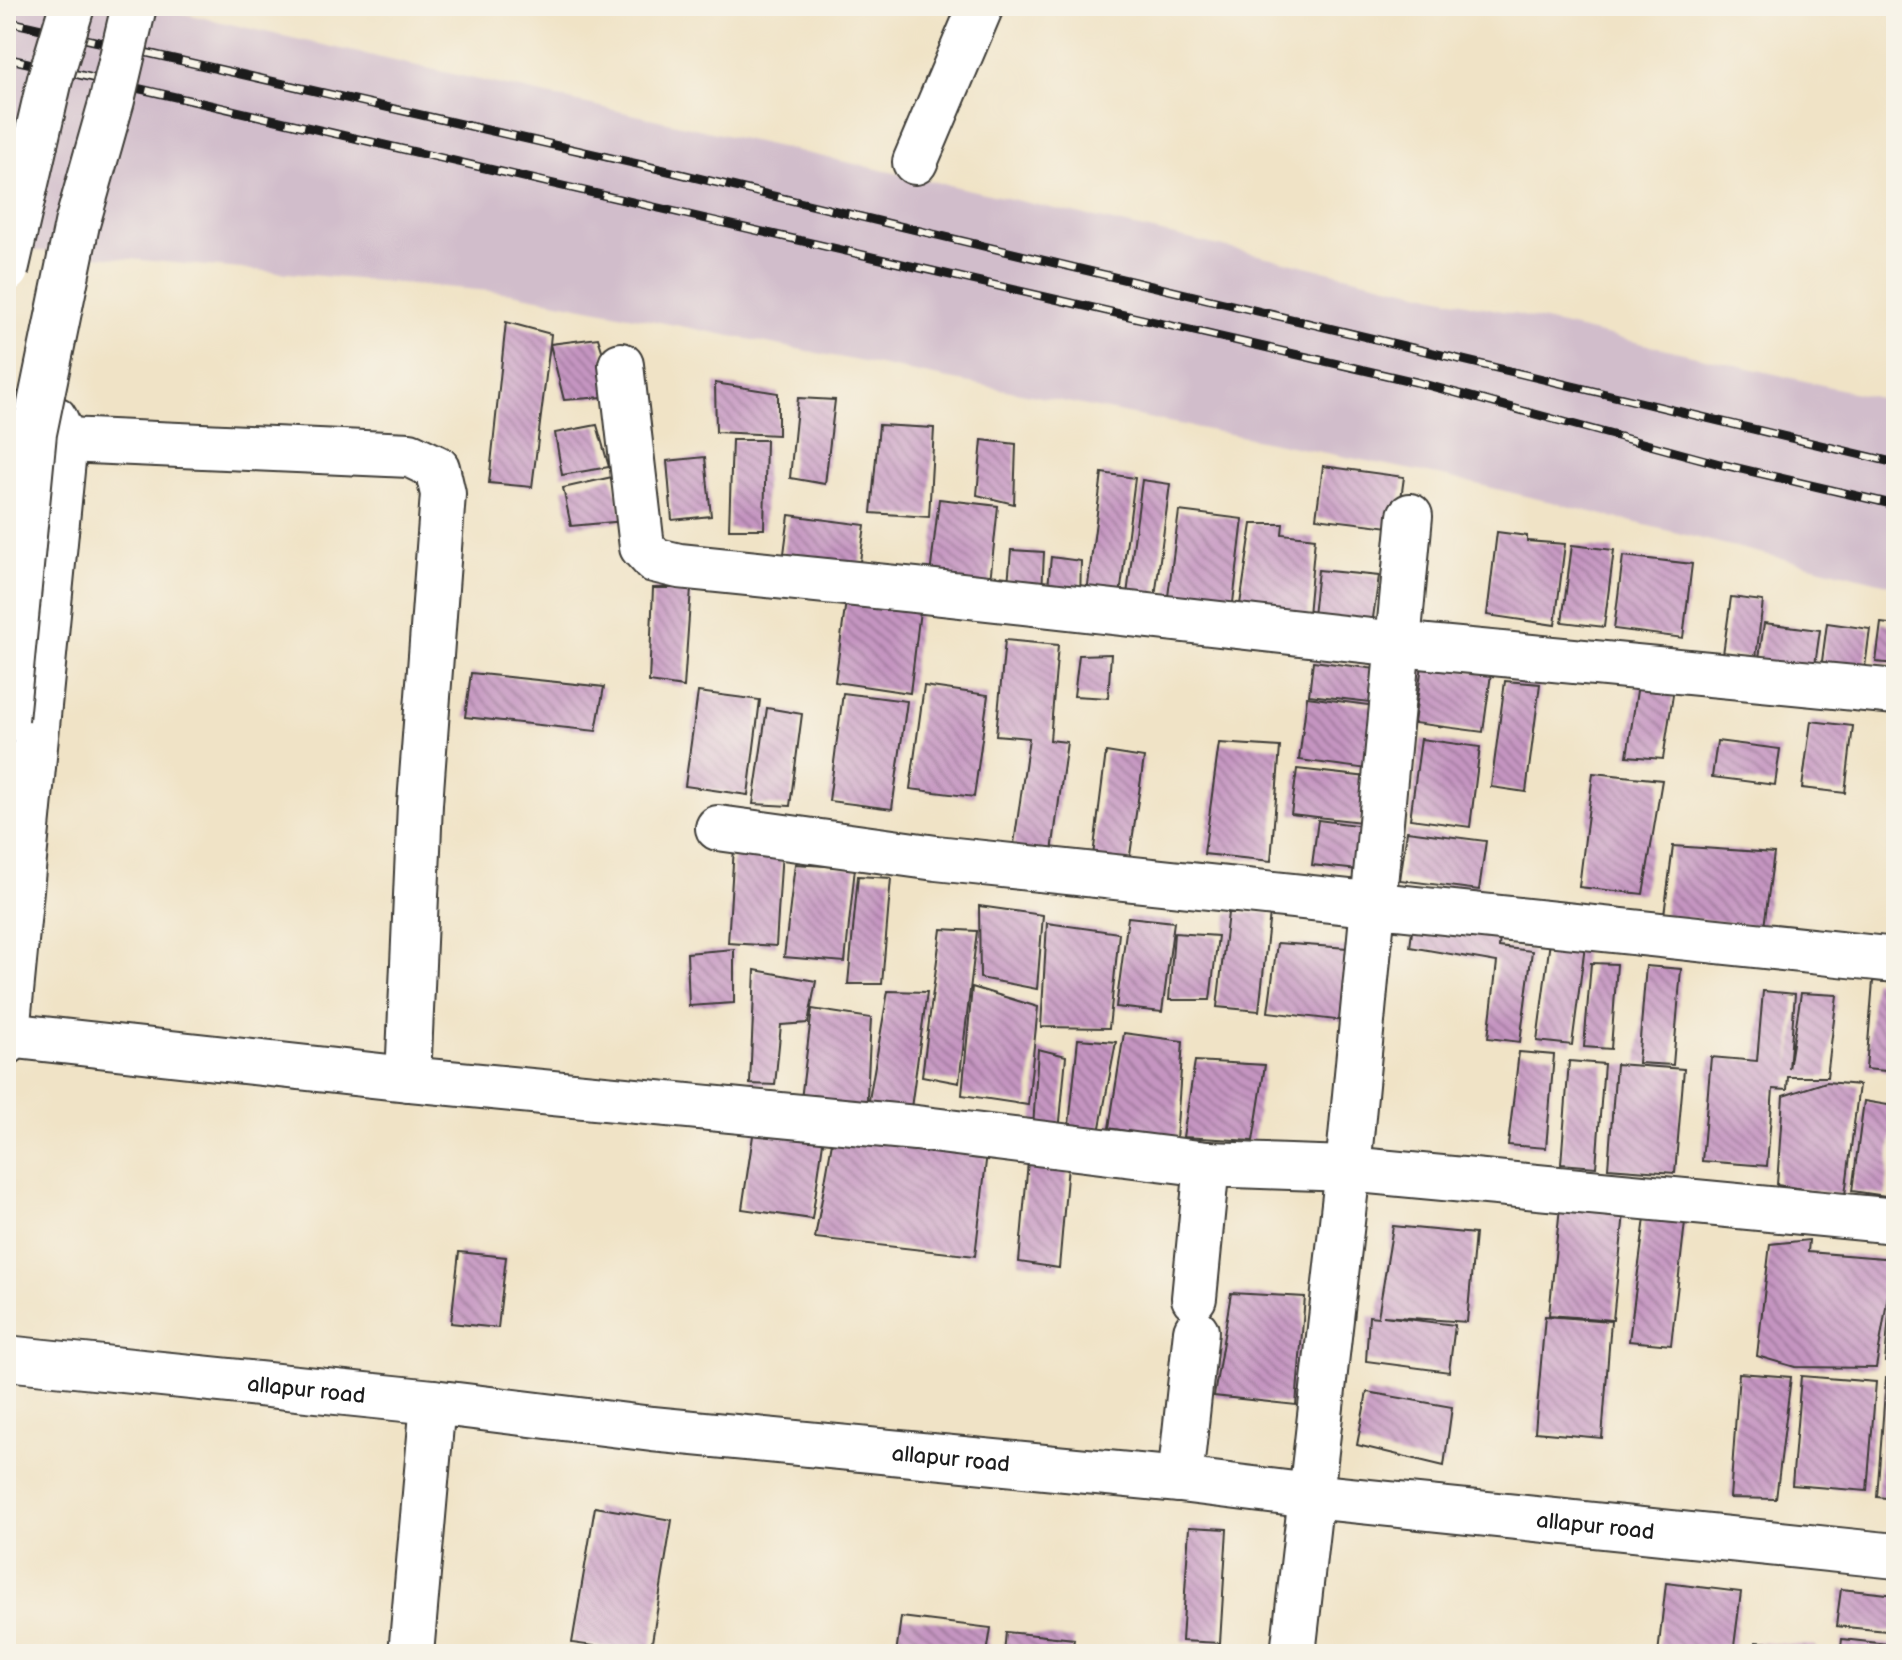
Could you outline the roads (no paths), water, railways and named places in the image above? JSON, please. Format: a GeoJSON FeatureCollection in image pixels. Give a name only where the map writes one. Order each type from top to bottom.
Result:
{"type":"FeatureCollection","features":[{"type":"Feature","properties":{"kind":"street"},"geometry":{"type":"LineString","coordinates":[[6,270],[50,79],[72,6]]}},
{"type":"Feature","properties":{"kind":"street"},"geometry":{"type":"LineString","coordinates":[[6,720],[34,433],[77,224],[112,100],[134,6]]}},
{"type":"Feature","properties":{"kind":"street"},"geometry":{"type":"LineString","coordinates":[[915,162],[981,6]]}},
{"type":"Feature","properties":{"kind":"street"},"geometry":{"type":"LineString","coordinates":[[621,365],[642,547],[654,560],[679,566],[1398,644],[1896,692]]}},
{"type":"Feature","properties":{"kind":"street"},"geometry":{"type":"LineString","coordinates":[[6,414],[55,419],[65,440],[6,1043]]}},
{"type":"Feature","properties":{"kind":"street"},"geometry":{"type":"LineString","coordinates":[[65,440],[410,455],[437,468],[443,494],[420,804],[408,1079]]}},
{"type":"Feature","properties":{"kind":"street"},"geometry":{"type":"LineString","coordinates":[[1293,1654],[1348,1169],[1410,516]]}},
{"type":"Feature","properties":{"kind":"street"},"geometry":{"type":"LineString","coordinates":[[718,828],[936,858],[1896,960]]}},
{"type":"Feature","properties":{"kind":"street"},"geometry":{"type":"LineString","coordinates":[[7,1035],[408,1079],[916,1128],[1207,1164],[1348,1169],[1896,1221]]}},
{"type":"Feature","properties":{"kind":"street"},"geometry":{"type":"LineString","coordinates":[[1180,1480],[1207,1164]]}},
{"type":"Feature","properties":{"kind":"street","name":"allapur road"},"geometry":{"type":"LineString","coordinates":[[6,1358],[433,1402],[652,1429],[1180,1480],[1896,1556]]}},
{"type":"Feature","properties":{"kind":"street"},"geometry":{"type":"LineString","coordinates":[[411,1654],[433,1402]]}},
{"type":"Feature","properties":{"kind":"railway"},"geometry":{"type":"LineString","coordinates":[[6,21],[664,170],[1896,463]]}},
{"type":"Feature","properties":{"kind":"railway"},"geometry":{"type":"LineString","coordinates":[[6,58],[1416,382],[1720,464],[1896,505]]}}]}
